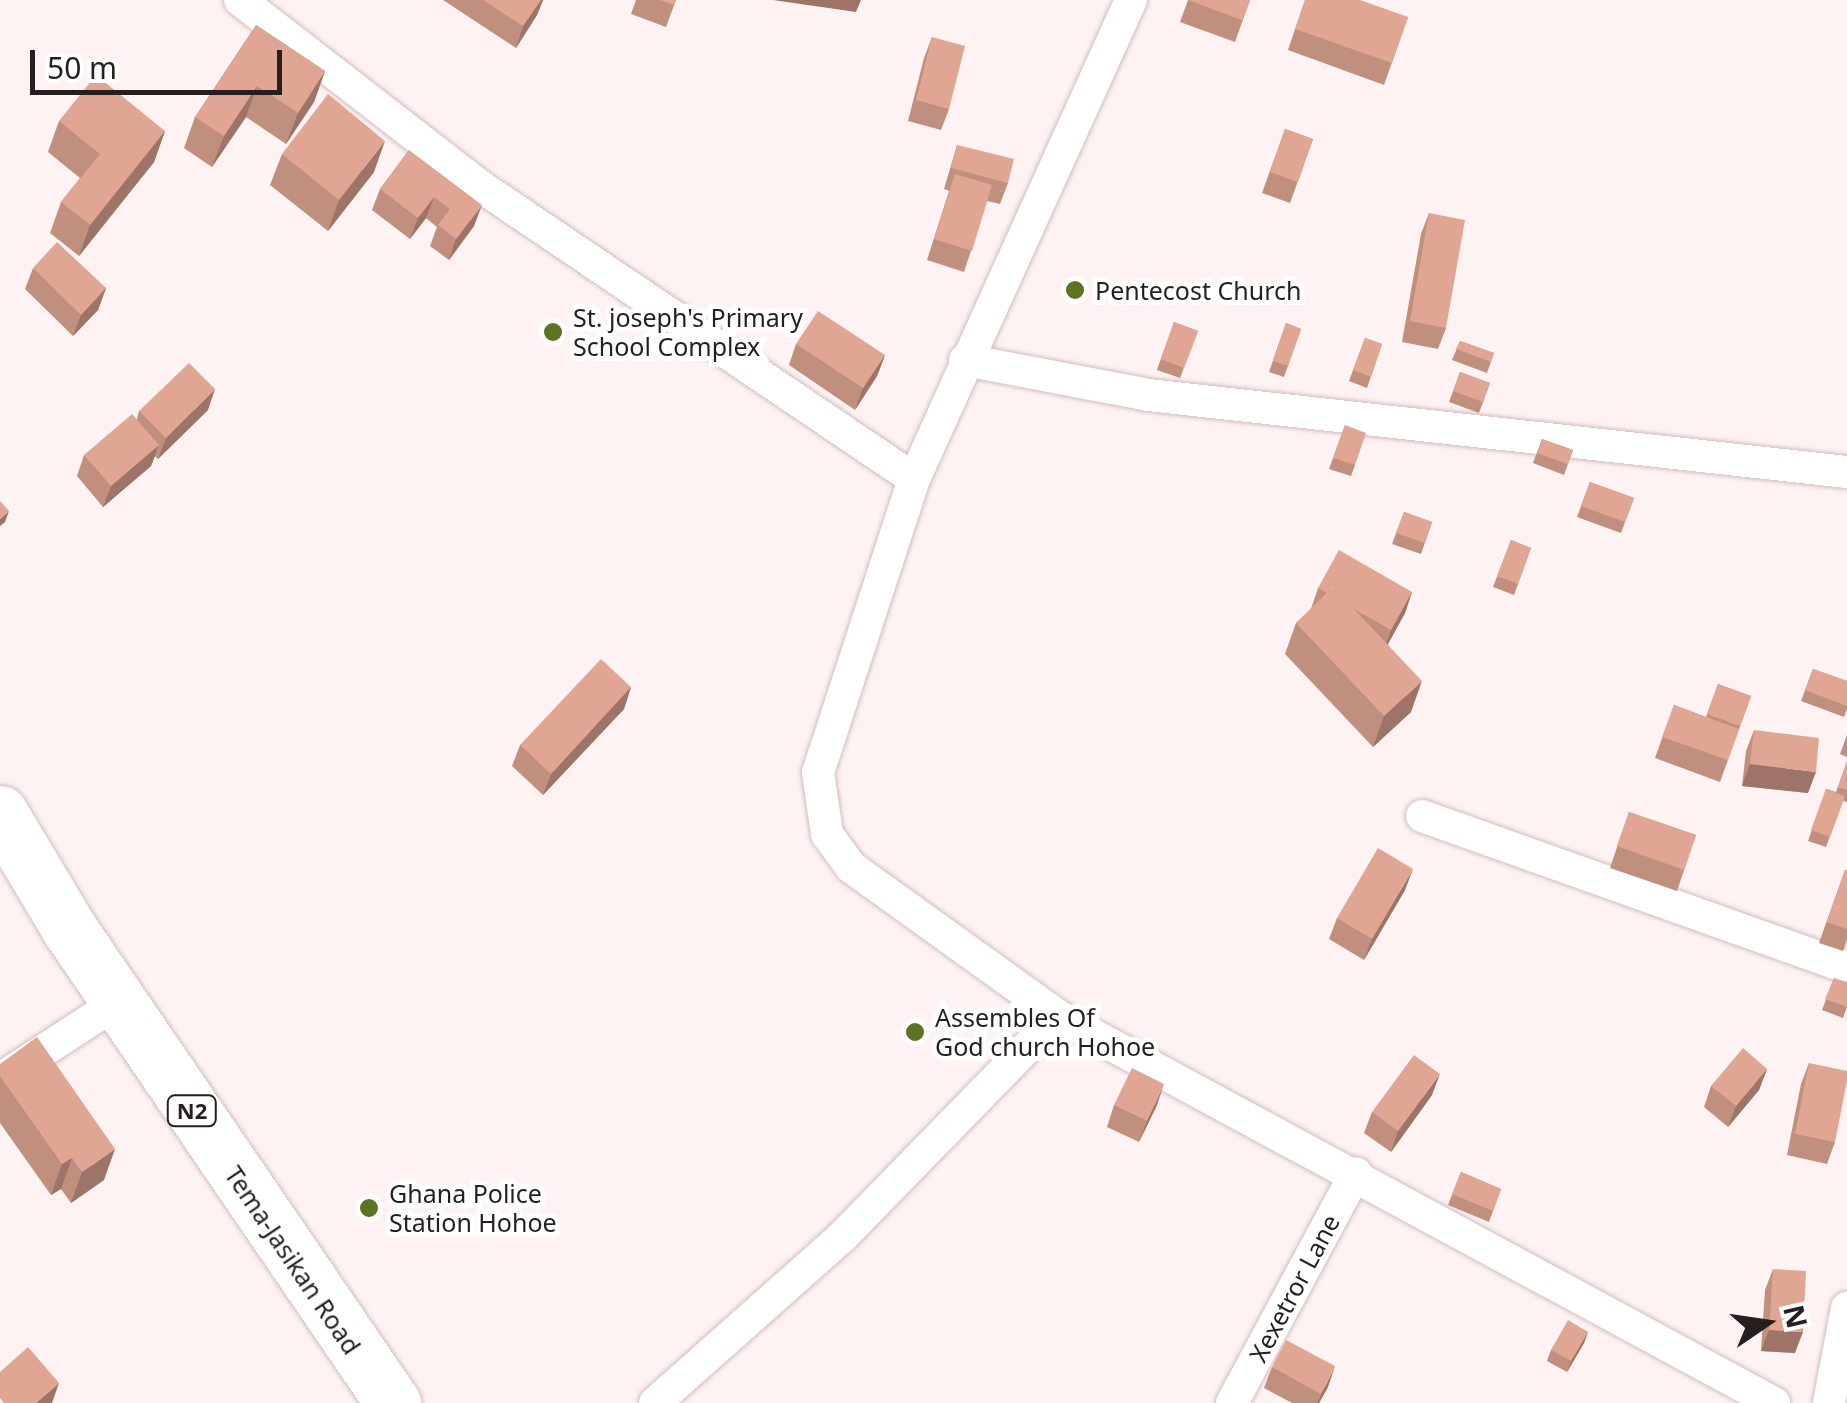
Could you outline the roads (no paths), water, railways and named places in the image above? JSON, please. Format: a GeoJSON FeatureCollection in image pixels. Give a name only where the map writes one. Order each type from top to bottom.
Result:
{"type":"FeatureCollection","features":[{"type":"Feature","properties":{"kind":"highway","name":"Tema-Jasikan Road"},"geometry":{"type":"LineString","coordinates":[[0,813],[118,1002],[393,1403]]}},
{"type":"Feature","properties":{"kind":"street"},"geometry":{"type":"LineString","coordinates":[[240,0],[478,184],[914,479]]}},
{"type":"Feature","properties":{"kind":"street"},"geometry":{"type":"LineString","coordinates":[[1130,0],[914,479],[818,772],[818,804],[827,834],[851,867],[1058,1016],[1774,1403]]}},
{"type":"Feature","properties":{"kind":"street"},"geometry":{"type":"LineString","coordinates":[[965,360],[1148,395],[1847,472]]}},
{"type":"Feature","properties":{"kind":"street"},"geometry":{"type":"LineString","coordinates":[[1422,816],[1847,967]]}},
{"type":"Feature","properties":{"kind":"street"},"geometry":{"type":"LineString","coordinates":[[0,1080],[118,1002]]}},
{"type":"Feature","properties":{"kind":"street"},"geometry":{"type":"LineString","coordinates":[[654,1403],[842,1237],[1058,1016]]}},
{"type":"Feature","properties":{"kind":"street","name":"Xexetror Lane"},"geometry":{"type":"LineString","coordinates":[[1232,1403],[1356,1174]]}},
{"type":"Feature","properties":{"kind":"street"},"geometry":{"type":"LineString","coordinates":[[1829,1403],[1847,1308]]}},
{"type":"Feature","properties":{"kind":"place","name":"Pentecost Church"},"geometry":{"type":"Point","coordinates":[1075,290]}},
{"type":"Feature","properties":{"kind":"place","name":"St. joseph's Primary School Complex"},"geometry":{"type":"Point","coordinates":[553,332]}},
{"type":"Feature","properties":{"kind":"place","name":"Assembles Of God church Hohoe"},"geometry":{"type":"Point","coordinates":[915,1032]}},
{"type":"Feature","properties":{"kind":"place","name":"Ghana Police Station Hohoe"},"geometry":{"type":"Point","coordinates":[369,1208]}}]}
